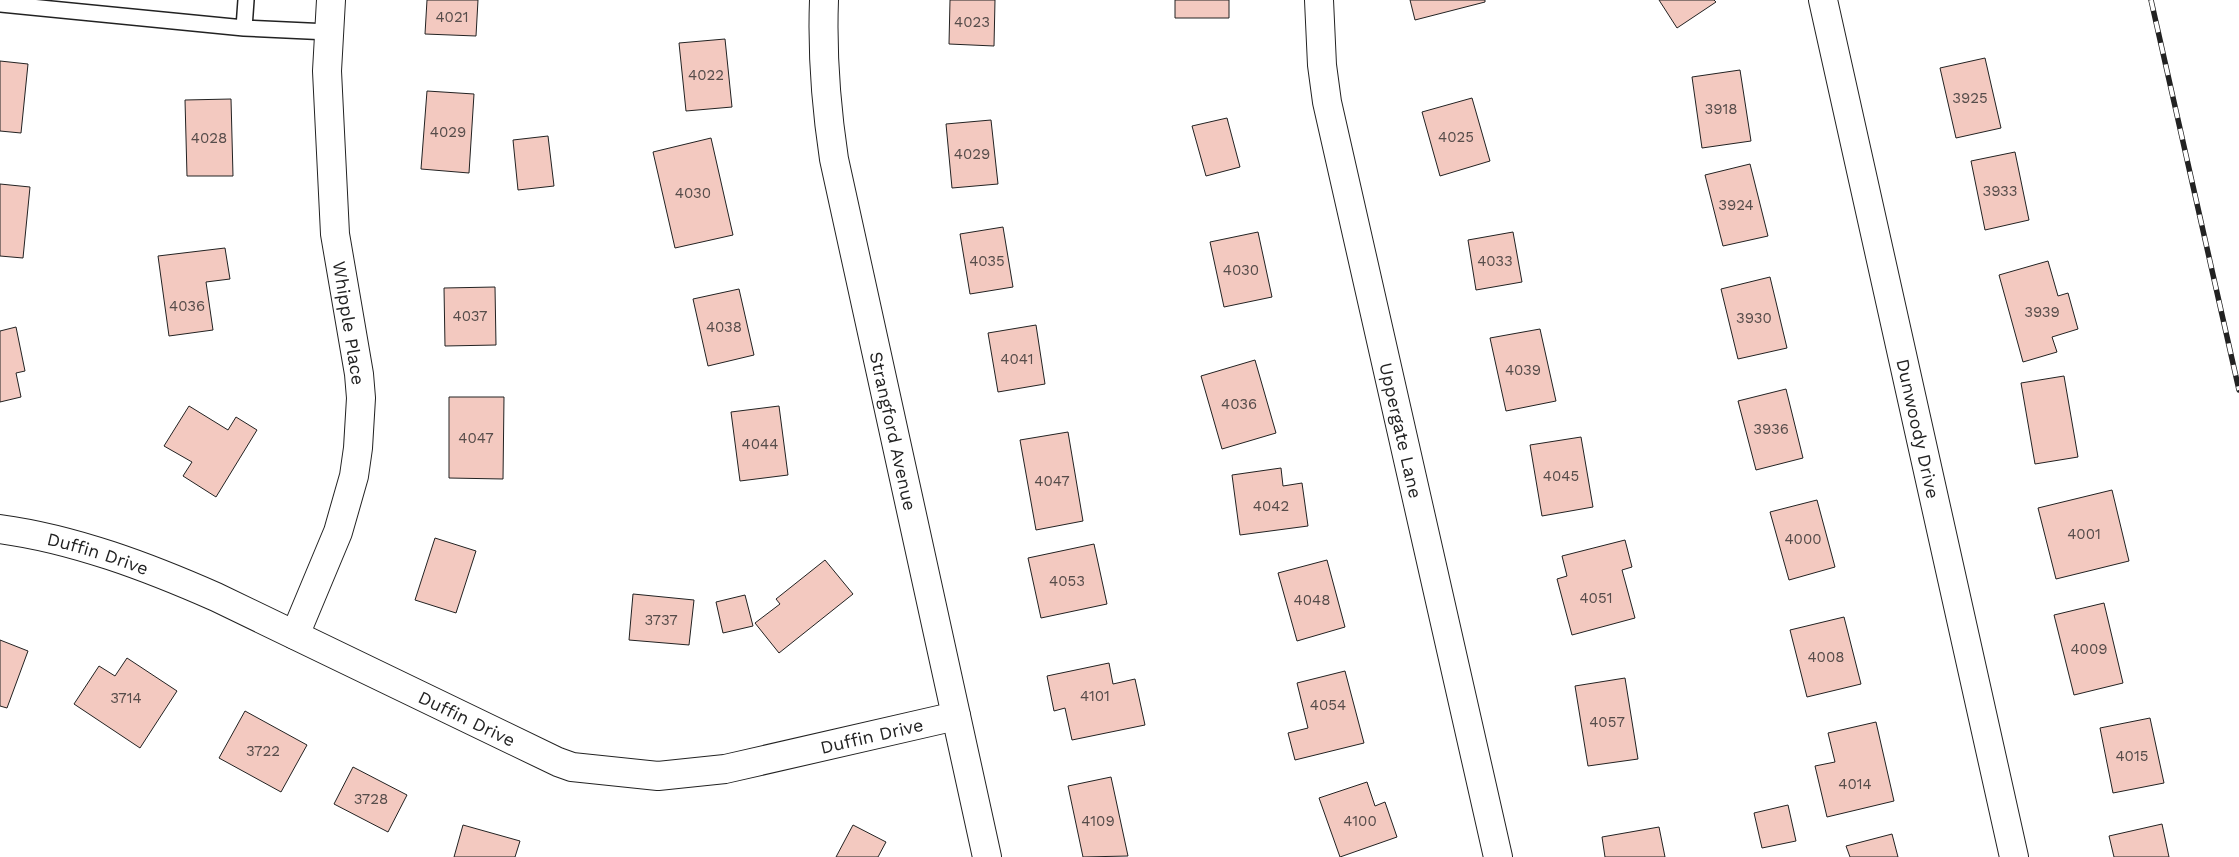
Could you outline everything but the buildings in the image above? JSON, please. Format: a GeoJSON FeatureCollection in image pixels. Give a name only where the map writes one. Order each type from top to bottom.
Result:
{"type":"FeatureCollection","features":[{"type":"Feature","properties":{"kind":"street","name":"Whipple Place"},"geometry":{"type":"LineString","coordinates":[[294,636],[338,532],[354,476],[360,418],[359,374],[335,234],[327,71],[331,0]]}},
{"type":"Feature","properties":{"kind":"street","name":"Strangford Avenue"},"geometry":{"type":"LineString","coordinates":[[824,0],[823,48],[828,120],[834,159],[987,857]]}},
{"type":"Feature","properties":{"kind":"street","name":"Uppergate Lane"},"geometry":{"type":"LineString","coordinates":[[1319,0],[1322,66],[1327,102],[1498,857]]}},
{"type":"Feature","properties":{"kind":"street","name":"Dunwoody Drive"},"geometry":{"type":"LineString","coordinates":[[1823,0],[2014,857]]}},
{"type":"Feature","properties":{"kind":"street","name":"Duffin Drive"},"geometry":{"type":"LineString","coordinates":[[0,529],[88,549],[174,578],[216,596],[294,636],[572,767],[658,776],[725,769],[956,716]]}},
{"type":"Feature","properties":{"kind":"lane"},"geometry":{"type":"LineString","coordinates":[[244,28],[246,0]]}},
{"type":"Feature","properties":{"kind":"lane"},"geometry":{"type":"LineString","coordinates":[[0,4],[244,28],[329,32]]}},
{"type":"Feature","properties":{"kind":"railway"},"geometry":{"type":"LineString","coordinates":[[2151,0],[2239,390]]}}]}
